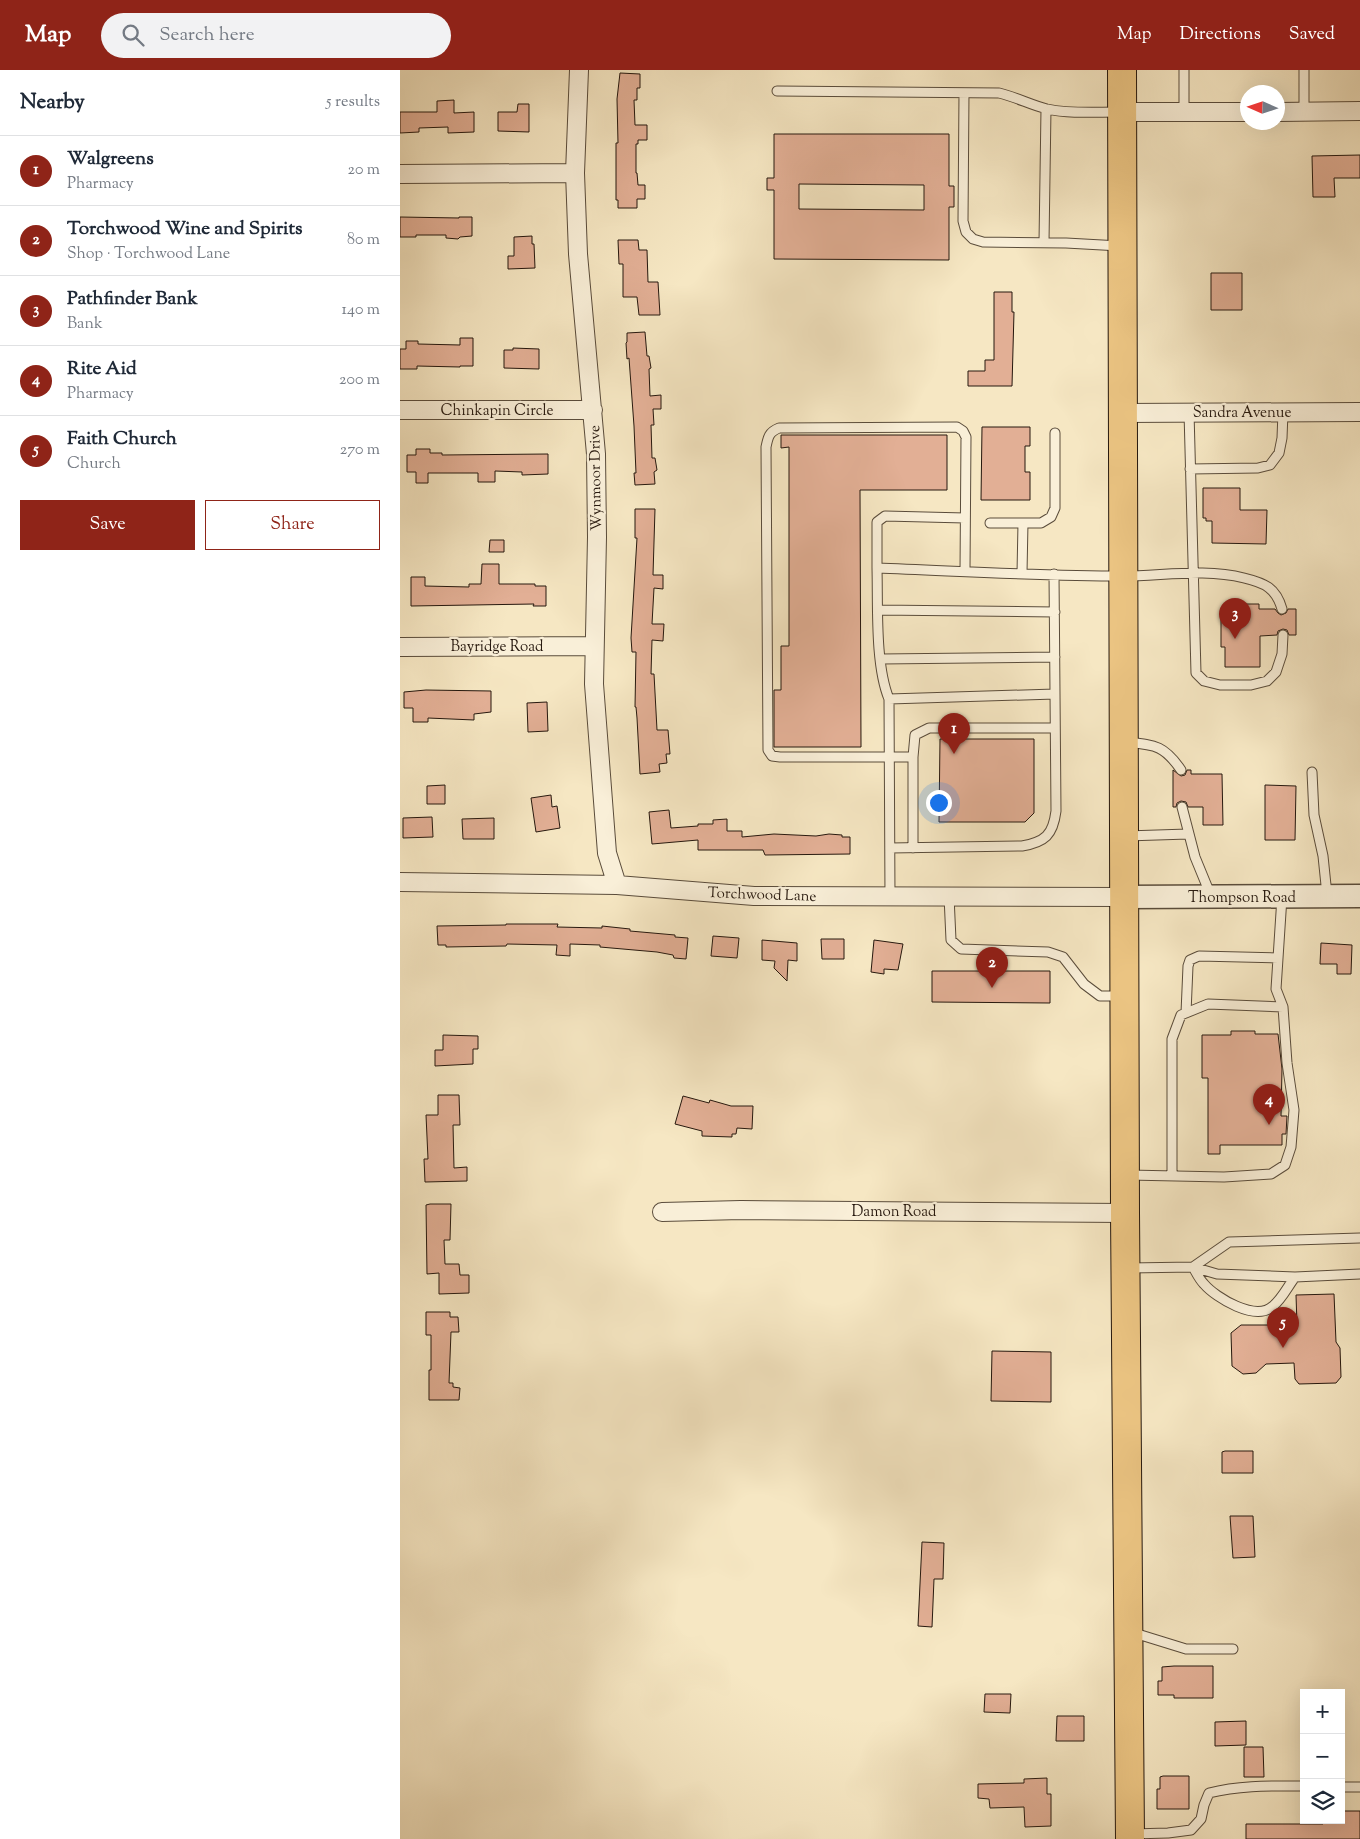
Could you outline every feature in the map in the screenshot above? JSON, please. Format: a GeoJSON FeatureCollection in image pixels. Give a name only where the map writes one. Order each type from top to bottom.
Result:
{"type":"FeatureCollection","features":[{"type":"Feature","properties":{"kind":"main road"},"geometry":{"type":"LineString","coordinates":[[1122,70],[1124,996],[1130,1837]]}},
{"type":"Feature","properties":{"kind":"street","name":"Wynmoor Drive"},"geometry":{"type":"LineString","coordinates":[[579,70],[575,174],[578,254],[596,454],[597,528],[594,684],[607,853],[616,885]]}},
{"type":"Feature","properties":{"kind":"street"},"geometry":{"type":"LineString","coordinates":[[1285,112],[1360,111]]}},
{"type":"Feature","properties":{"kind":"street"},"geometry":{"type":"LineString","coordinates":[[1122,112],[1240,112]]}},
{"type":"Feature","properties":{"kind":"street"},"geometry":{"type":"LineString","coordinates":[[400,174],[575,174]]}},
{"type":"Feature","properties":{"kind":"street","name":"Chinkapin Circle"},"geometry":{"type":"LineString","coordinates":[[400,410],[593,410]]}},
{"type":"Feature","properties":{"kind":"street","name":"Sandra Avenue"},"geometry":{"type":"LineString","coordinates":[[1124,413],[1360,412]]}},
{"type":"Feature","properties":{"kind":"street","name":"Bayridge Road"},"geometry":{"type":"LineString","coordinates":[[400,647],[594,646]]}},
{"type":"Feature","properties":{"kind":"street","name":"Torchwood Lane"},"geometry":{"type":"LineString","coordinates":[[400,882],[616,885],[754,896],[1124,897]]}},
{"type":"Feature","properties":{"kind":"street","name":"Thompson Road"},"geometry":{"type":"LineString","coordinates":[[1124,897],[1360,896]]}},
{"type":"Feature","properties":{"kind":"street","name":"Damon Road"},"geometry":{"type":"LineString","coordinates":[[662,1212],[751,1210],[1125,1213]]}},
{"type":"Feature","properties":{"kind":"lane"},"geometry":{"type":"LineString","coordinates":[[1184,70],[1184,112]]}},
{"type":"Feature","properties":{"kind":"lane"},"geometry":{"type":"LineString","coordinates":[[1304,70],[1304,112]]}},
{"type":"Feature","properties":{"kind":"lane"},"geometry":{"type":"LineString","coordinates":[[776,91],[1006,95],[1046,109],[1066,112],[1122,112]]}},
{"type":"Feature","properties":{"kind":"lane"},"geometry":{"type":"LineString","coordinates":[[964,93],[963,221],[966,232],[973,240],[983,242],[1044,242],[1123,246]]}},
{"type":"Feature","properties":{"kind":"lane"},"geometry":{"type":"LineString","coordinates":[[1044,242],[1046,109]]}},
{"type":"Feature","properties":{"kind":"lane"},"geometry":{"type":"LineString","coordinates":[[1189,412],[1194,659],[1196,673],[1204,681],[1220,684],[1252,685],[1267,681],[1276,672],[1282,654],[1282,635]]}},
{"type":"Feature","properties":{"kind":"lane"},"geometry":{"type":"LineString","coordinates":[[1190,469],[1258,468],[1270,464],[1279,454],[1282,438],[1282,412]]}},
{"type":"Feature","properties":{"kind":"lane"},"geometry":{"type":"LineString","coordinates":[[913,757],[780,757],[772,756],[768,750],[766,457],[768,437],[772,431],[778,428],[956,427],[963,431],[966,437],[965,571]]}},
{"type":"Feature","properties":{"kind":"lane"},"geometry":{"type":"LineString","coordinates":[[990,524],[1041,522],[1051,517],[1055,508],[1055,433]]}},
{"type":"Feature","properties":{"kind":"lane"},"geometry":{"type":"LineString","coordinates":[[890,896],[890,699],[883,677],[881,658],[876,568],[877,522],[885,516],[965,518]]}},
{"type":"Feature","properties":{"kind":"lane"},"geometry":{"type":"LineString","coordinates":[[1022,573],[1023,523]]}},
{"type":"Feature","properties":{"kind":"lane"},"geometry":{"type":"LineString","coordinates":[[876,568],[1124,576],[1223,573],[1246,578],[1265,585],[1278,596],[1282,609]]}},
{"type":"Feature","properties":{"kind":"lane"},"geometry":{"type":"LineString","coordinates":[[890,848],[1022,846],[1036,843],[1048,835],[1054,824],[1056,811],[1054,574]]}},
{"type":"Feature","properties":{"kind":"lane"},"geometry":{"type":"LineString","coordinates":[[878,610],[1055,612]]}},
{"type":"Feature","properties":{"kind":"lane"},"geometry":{"type":"LineString","coordinates":[[881,658],[1055,657]]}},
{"type":"Feature","properties":{"kind":"lane"},"geometry":{"type":"LineString","coordinates":[[890,699],[1056,694]]}},
{"type":"Feature","properties":{"kind":"lane"},"geometry":{"type":"LineString","coordinates":[[913,848],[913,757],[915,735],[929,728],[944,728]]}},
{"type":"Feature","properties":{"kind":"lane"},"geometry":{"type":"LineString","coordinates":[[964,728],[1055,728]]}},
{"type":"Feature","properties":{"kind":"lane"},"geometry":{"type":"LineString","coordinates":[[1124,742],[1162,748],[1172,757],[1181,770]]}},
{"type":"Feature","properties":{"kind":"lane"},"geometry":{"type":"LineString","coordinates":[[1312,772],[1314,815],[1323,856],[1327,896]]}},
{"type":"Feature","properties":{"kind":"lane"},"geometry":{"type":"LineString","coordinates":[[1182,806],[1188,834],[1212,897]]}},
{"type":"Feature","properties":{"kind":"lane"},"geometry":{"type":"LineString","coordinates":[[1124,837],[1188,834]]}},
{"type":"Feature","properties":{"kind":"lane"},"geometry":{"type":"LineString","coordinates":[[949,896],[951,940],[960,949],[1048,952],[1063,957],[1084,984],[1100,996],[1124,996]]}},
{"type":"Feature","properties":{"kind":"lane"},"geometry":{"type":"LineString","coordinates":[[1125,1175],[1224,1177],[1271,1174],[1285,1165],[1291,1147],[1294,1110],[1287,1063],[1283,1007],[1276,989],[1282,897]]}},
{"type":"Feature","properties":{"kind":"lane"},"geometry":{"type":"LineString","coordinates":[[1186,1013],[1188,966],[1190,960],[1199,956],[1278,958]]}},
{"type":"Feature","properties":{"kind":"lane"},"geometry":{"type":"LineString","coordinates":[[1172,1176],[1172,1039],[1181,1015],[1208,1004],[1283,1007]]}},
{"type":"Feature","properties":{"kind":"lane"},"geometry":{"type":"LineString","coordinates":[[1193,1267],[1229,1242],[1360,1238]]}},
{"type":"Feature","properties":{"kind":"lane"},"geometry":{"type":"LineString","coordinates":[[1126,1268],[1193,1267],[1217,1274],[1295,1278],[1360,1274]]}},
{"type":"Feature","properties":{"kind":"lane"},"geometry":{"type":"LineString","coordinates":[[1193,1267],[1204,1285],[1222,1298],[1240,1308],[1260,1312],[1273,1307],[1295,1278]]}},
{"type":"Feature","properties":{"kind":"lane"},"geometry":{"type":"LineString","coordinates":[[1129,1632],[1186,1649],[1233,1649]]}},
{"type":"Feature","properties":{"kind":"lane"},"geometry":{"type":"LineString","coordinates":[[1130,1837],[1191,1830],[1201,1820],[1204,1804],[1209,1793],[1254,1786],[1300,1786]]}},
{"type":"Feature","properties":{"kind":"lane"},"geometry":{"type":"LineString","coordinates":[[1345,1787],[1360,1787]]}},
{"type":"Feature","properties":{"kind":"building"},"geometry":{"type":"Polygon","coordinates":[[[620,73],[640,74],[640,88],[637,88],[637,100],[634,100],[635,125],[647,125],[647,140],[638,140],[638,144],[636,144],[638,185],[645,185],[645,199],[637,199],[637,208],[618,208],[618,200],[616,200],[617,99],[620,73]]]}},
{"type":"Feature","properties":{"kind":"building"},"geometry":{"type":"Polygon","coordinates":[[[454,100],[454,113],[474,112],[474,132],[448,133],[448,127],[419,128],[419,132],[400,133],[400,112],[437,112],[437,101],[454,100]]]}},
{"type":"Feature","properties":{"kind":"building"},"geometry":{"type":"Polygon","coordinates":[[[518,104],[529,104],[529,132],[498,131],[498,112],[517,112],[518,104]]]}},
{"type":"Feature","properties":{"kind":"building"},"geometry":{"type":"Polygon","coordinates":[[[774,134],[949,134],[949,186],[954,186],[954,207],[949,207],[949,260],[774,259],[774,190],[767,190],[767,178],[774,178],[774,134]],[[799,184],[799,209],[924,210],[924,185],[799,184]]]}},
{"type":"Feature","properties":{"kind":"building"},"geometry":{"type":"Polygon","coordinates":[[[1360,155],[1360,178],[1334,178],[1335,197],[1313,197],[1312,156],[1360,155]]]}},
{"type":"Feature","properties":{"kind":"building"},"geometry":{"type":"Polygon","coordinates":[[[400,217],[472,217],[472,236],[460,237],[458,239],[446,238],[446,235],[400,237],[400,217]]]}},
{"type":"Feature","properties":{"kind":"building"},"geometry":{"type":"Polygon","coordinates":[[[532,236],[535,268],[508,269],[508,256],[514,256],[514,237],[532,236]]]}},
{"type":"Feature","properties":{"kind":"building"},"geometry":{"type":"Polygon","coordinates":[[[618,240],[638,240],[639,250],[647,250],[648,282],[658,282],[660,315],[639,315],[637,297],[623,297],[623,264],[619,264],[618,240]]]}},
{"type":"Feature","properties":{"kind":"building"},"geometry":{"type":"Polygon","coordinates":[[[1211,273],[1242,273],[1242,310],[1211,310],[1211,273]]]}},
{"type":"Feature","properties":{"kind":"building"},"geometry":{"type":"Polygon","coordinates":[[[994,292],[1012,292],[1012,312],[1014,312],[1012,386],[968,386],[968,371],[985,371],[985,360],[994,360],[994,292]]]}},
{"type":"Feature","properties":{"kind":"building"},"geometry":{"type":"Polygon","coordinates":[[[645,332],[647,356],[649,356],[651,368],[649,369],[650,396],[661,395],[661,409],[653,409],[654,425],[651,425],[652,458],[655,458],[657,470],[654,472],[655,484],[635,485],[634,426],[629,358],[627,359],[626,343],[627,333],[645,332]]]}},
{"type":"Feature","properties":{"kind":"building"},"geometry":{"type":"Polygon","coordinates":[[[460,338],[473,338],[473,366],[417,366],[417,369],[400,369],[400,349],[406,349],[406,341],[418,341],[418,344],[460,345],[460,338]]]}},
{"type":"Feature","properties":{"kind":"building"},"geometry":{"type":"Polygon","coordinates":[[[513,348],[539,349],[539,369],[504,368],[504,350],[513,350],[513,348]]]}},
{"type":"Feature","properties":{"kind":"building"},"geometry":{"type":"Polygon","coordinates":[[[982,427],[1030,427],[1030,446],[1025,446],[1025,472],[1030,472],[1030,500],[981,500],[982,427]]]}},
{"type":"Feature","properties":{"kind":"building"},"geometry":{"type":"Polygon","coordinates":[[[781,435],[947,435],[947,490],[860,490],[861,747],[774,747],[774,690],[781,690],[781,646],[789,646],[789,447],[781,448],[781,435]]]}},
{"type":"Feature","properties":{"kind":"building"},"geometry":{"type":"Polygon","coordinates":[[[416,449],[430,449],[430,453],[442,453],[442,455],[548,454],[548,474],[522,475],[522,472],[495,471],[495,482],[478,482],[478,473],[428,473],[428,483],[416,483],[416,472],[407,472],[407,455],[416,455],[416,449]]]}},
{"type":"Feature","properties":{"kind":"building"},"geometry":{"type":"Polygon","coordinates":[[[1203,488],[1240,488],[1240,510],[1267,510],[1266,544],[1212,543],[1212,521],[1206,521],[1206,518],[1203,518],[1203,488]]]}},
{"type":"Feature","properties":{"kind":"building"},"geometry":{"type":"Polygon","coordinates":[[[635,509],[655,509],[653,575],[663,575],[663,589],[654,588],[652,624],[664,624],[663,641],[652,640],[651,674],[654,674],[657,730],[668,730],[670,754],[666,754],[667,763],[659,764],[660,772],[640,774],[635,707],[636,652],[632,652],[631,638],[637,538],[635,538],[635,509]]]}},
{"type":"Feature","properties":{"kind":"building"},"geometry":{"type":"Polygon","coordinates":[[[490,540],[504,540],[504,552],[489,552],[490,540]]]}},
{"type":"Feature","properties":{"kind":"building"},"geometry":{"type":"Polygon","coordinates":[[[482,564],[499,564],[499,584],[535,584],[535,586],[546,586],[546,606],[533,606],[534,604],[411,606],[411,577],[425,577],[425,586],[469,587],[469,584],[481,584],[482,564]]]}},
{"type":"Feature","properties":{"kind":"building"},"geometry":{"type":"Polygon","coordinates":[[[1225,604],[1259,604],[1259,609],[1275,609],[1281,615],[1286,613],[1288,609],[1296,609],[1296,635],[1289,635],[1287,630],[1283,629],[1278,631],[1277,635],[1260,636],[1260,667],[1225,667],[1225,647],[1221,647],[1221,617],[1225,617],[1225,604]]]}},
{"type":"Feature","properties":{"kind":"building"},"geometry":{"type":"Polygon","coordinates":[[[426,690],[491,691],[491,712],[474,714],[474,720],[428,718],[428,722],[413,722],[413,708],[404,708],[404,692],[426,690]]]}},
{"type":"Feature","properties":{"kind":"building"},"geometry":{"type":"Polygon","coordinates":[[[547,702],[548,731],[528,732],[527,703],[547,702]]]}},
{"type":"Feature","properties":{"kind":"building"},"geometry":{"type":"Polygon","coordinates":[[[950,726],[958,726],[959,732],[965,734],[965,739],[1034,739],[1034,813],[1025,822],[939,822],[940,739],[945,739],[945,734],[949,732],[950,726]]]}},
{"type":"Feature","properties":{"kind":"building"},"geometry":{"type":"Polygon","coordinates":[[[1173,770],[1181,776],[1185,775],[1187,770],[1191,770],[1191,774],[1222,774],[1223,825],[1203,825],[1203,807],[1188,807],[1186,802],[1181,801],[1177,803],[1176,807],[1173,807],[1173,770]]]}},
{"type":"Feature","properties":{"kind":"building"},"geometry":{"type":"Polygon","coordinates":[[[445,785],[445,804],[427,804],[427,786],[445,785]]]}},
{"type":"Feature","properties":{"kind":"building"},"geometry":{"type":"Polygon","coordinates":[[[1265,785],[1296,786],[1295,840],[1265,840],[1265,785]]]}},
{"type":"Feature","properties":{"kind":"building"},"geometry":{"type":"Polygon","coordinates":[[[551,795],[552,807],[557,806],[560,828],[536,832],[531,798],[551,795]]]}},
{"type":"Feature","properties":{"kind":"building"},"geometry":{"type":"Polygon","coordinates":[[[669,810],[671,828],[713,824],[713,820],[727,819],[727,831],[742,831],[742,837],[774,834],[842,835],[842,837],[850,837],[850,854],[765,855],[763,850],[698,850],[698,840],[652,844],[649,812],[669,810]]]}},
{"type":"Feature","properties":{"kind":"building"},"geometry":{"type":"Polygon","coordinates":[[[432,817],[433,837],[403,838],[403,818],[432,817]]]}},
{"type":"Feature","properties":{"kind":"building"},"geometry":{"type":"Polygon","coordinates":[[[494,818],[494,839],[463,839],[462,819],[494,818]]]}},
{"type":"Feature","properties":{"kind":"building"},"geometry":{"type":"Polygon","coordinates":[[[558,924],[557,927],[602,928],[602,926],[630,929],[630,931],[675,935],[675,937],[688,938],[686,959],[674,958],[673,955],[657,952],[600,947],[600,945],[570,944],[570,956],[556,955],[557,945],[507,944],[506,946],[446,947],[446,945],[438,945],[437,926],[558,924]]]}},
{"type":"Feature","properties":{"kind":"building"},"geometry":{"type":"Polygon","coordinates":[[[713,936],[739,938],[737,958],[711,956],[713,936]]]}},
{"type":"Feature","properties":{"kind":"building"},"geometry":{"type":"Polygon","coordinates":[[[821,939],[844,939],[844,959],[822,959],[821,939]]]}},
{"type":"Feature","properties":{"kind":"building"},"geometry":{"type":"Polygon","coordinates":[[[762,940],[797,943],[797,961],[788,960],[787,981],[774,968],[775,961],[762,960],[762,940]]]}},
{"type":"Feature","properties":{"kind":"building"},"geometry":{"type":"Polygon","coordinates":[[[874,940],[903,944],[898,970],[884,969],[884,974],[871,972],[874,940]]]}},
{"type":"Feature","properties":{"kind":"building"},"geometry":{"type":"Polygon","coordinates":[[[1321,943],[1352,945],[1351,974],[1337,974],[1337,964],[1320,964],[1321,943]]]}},
{"type":"Feature","properties":{"kind":"building"},"geometry":{"type":"Polygon","coordinates":[[[932,971],[1050,971],[1050,1003],[932,1002],[932,971]]]}},
{"type":"Feature","properties":{"kind":"building"},"geometry":{"type":"Polygon","coordinates":[[[1231,1031],[1255,1031],[1255,1034],[1278,1034],[1282,1069],[1281,1116],[1287,1116],[1286,1134],[1282,1134],[1282,1145],[1220,1145],[1220,1154],[1208,1154],[1208,1078],[1202,1078],[1202,1035],[1231,1035],[1231,1031]]]}},
{"type":"Feature","properties":{"kind":"building"},"geometry":{"type":"Polygon","coordinates":[[[443,1035],[478,1036],[478,1049],[473,1049],[473,1064],[435,1066],[435,1050],[443,1050],[443,1035]]]}},
{"type":"Feature","properties":{"kind":"building"},"geometry":{"type":"Polygon","coordinates":[[[438,1095],[459,1095],[460,1125],[453,1125],[454,1168],[467,1167],[467,1181],[425,1182],[424,1159],[428,1159],[426,1115],[438,1115],[438,1095]]]}},
{"type":"Feature","properties":{"kind":"building"},"geometry":{"type":"Polygon","coordinates":[[[683,1096],[709,1103],[710,1100],[731,1106],[753,1106],[752,1129],[737,1128],[736,1134],[732,1134],[732,1137],[702,1136],[702,1131],[675,1124],[683,1096]]]}},
{"type":"Feature","properties":{"kind":"building"},"geometry":{"type":"Polygon","coordinates":[[[451,1204],[450,1240],[444,1240],[445,1264],[459,1264],[460,1275],[469,1275],[469,1293],[439,1294],[439,1273],[427,1274],[426,1205],[451,1204]]]}},
{"type":"Feature","properties":{"kind":"building"},"geometry":{"type":"Polygon","coordinates":[[[1334,1294],[1336,1342],[1340,1348],[1341,1377],[1336,1383],[1299,1384],[1295,1379],[1294,1363],[1266,1364],[1256,1373],[1243,1374],[1232,1366],[1231,1333],[1241,1325],[1297,1325],[1296,1295],[1334,1294]]]}},
{"type":"Feature","properties":{"kind":"building"},"geometry":{"type":"Polygon","coordinates":[[[426,1312],[450,1312],[450,1317],[458,1317],[459,1332],[451,1332],[449,1383],[453,1383],[453,1387],[460,1388],[459,1400],[429,1400],[431,1335],[426,1335],[426,1312]]]}},
{"type":"Feature","properties":{"kind":"building"},"geometry":{"type":"Polygon","coordinates":[[[992,1351],[1051,1352],[1051,1402],[991,1401],[992,1351]]]}},
{"type":"Feature","properties":{"kind":"building"},"geometry":{"type":"Polygon","coordinates":[[[1253,1451],[1253,1473],[1222,1473],[1222,1452],[1253,1451]]]}},
{"type":"Feature","properties":{"kind":"building"},"geometry":{"type":"Polygon","coordinates":[[[1230,1516],[1253,1516],[1255,1557],[1233,1558],[1230,1516]]]}},
{"type":"Feature","properties":{"kind":"building"},"geometry":{"type":"Polygon","coordinates":[[[922,1542],[944,1543],[943,1579],[934,1579],[932,1627],[918,1626],[922,1542]]]}},
{"type":"Feature","properties":{"kind":"building"},"geometry":{"type":"Polygon","coordinates":[[[1213,1666],[1213,1698],[1174,1698],[1174,1695],[1158,1695],[1158,1681],[1162,1681],[1162,1667],[1213,1666]]]}},
{"type":"Feature","properties":{"kind":"building"},"geometry":{"type":"Polygon","coordinates":[[[985,1694],[1011,1694],[1010,1713],[984,1712],[985,1694]]]}},
{"type":"Feature","properties":{"kind":"building"},"geometry":{"type":"Polygon","coordinates":[[[1057,1716],[1084,1716],[1084,1741],[1056,1741],[1057,1716]]]}},
{"type":"Feature","properties":{"kind":"building"},"geometry":{"type":"Polygon","coordinates":[[[1246,1721],[1246,1745],[1215,1746],[1215,1722],[1246,1721]]]}},
{"type":"Feature","properties":{"kind":"building"},"geometry":{"type":"Polygon","coordinates":[[[1244,1747],[1263,1747],[1264,1777],[1244,1777],[1244,1747]]]}},
{"type":"Feature","properties":{"kind":"building"},"geometry":{"type":"Polygon","coordinates":[[[1189,1776],[1189,1809],[1157,1809],[1157,1789],[1160,1789],[1160,1777],[1189,1776]]]}},
{"type":"Feature","properties":{"kind":"building"},"geometry":{"type":"Polygon","coordinates":[[[1047,1778],[1047,1794],[1051,1794],[1051,1826],[1025,1827],[1024,1807],[990,1808],[989,1799],[978,1798],[978,1784],[1024,1783],[1024,1779],[1047,1778]]]}},
{"type":"Feature","properties":{"kind":"building"},"geometry":{"type":"Polygon","coordinates":[[[1345,1811],[1360,1811],[1360,1839],[1246,1839],[1246,1824],[1345,1824],[1345,1811]]]}},
{"type":"Feature","properties":{"kind":"place","name":"Pathfinder Bank"},"geometry":{"type":"Point","coordinates":[1235,639]}},
{"type":"Feature","properties":{"kind":"place","name":"Walgreens"},"geometry":{"type":"Point","coordinates":[954,754]}},
{"type":"Feature","properties":{"kind":"place","name":"Torchwood Wine and Spirits"},"geometry":{"type":"Point","coordinates":[992,988]}},
{"type":"Feature","properties":{"kind":"place","name":"Rite Aid"},"geometry":{"type":"Point","coordinates":[1269,1125]}},
{"type":"Feature","properties":{"kind":"place","name":"Faith Church"},"geometry":{"type":"Point","coordinates":[1283,1348]}}]}
